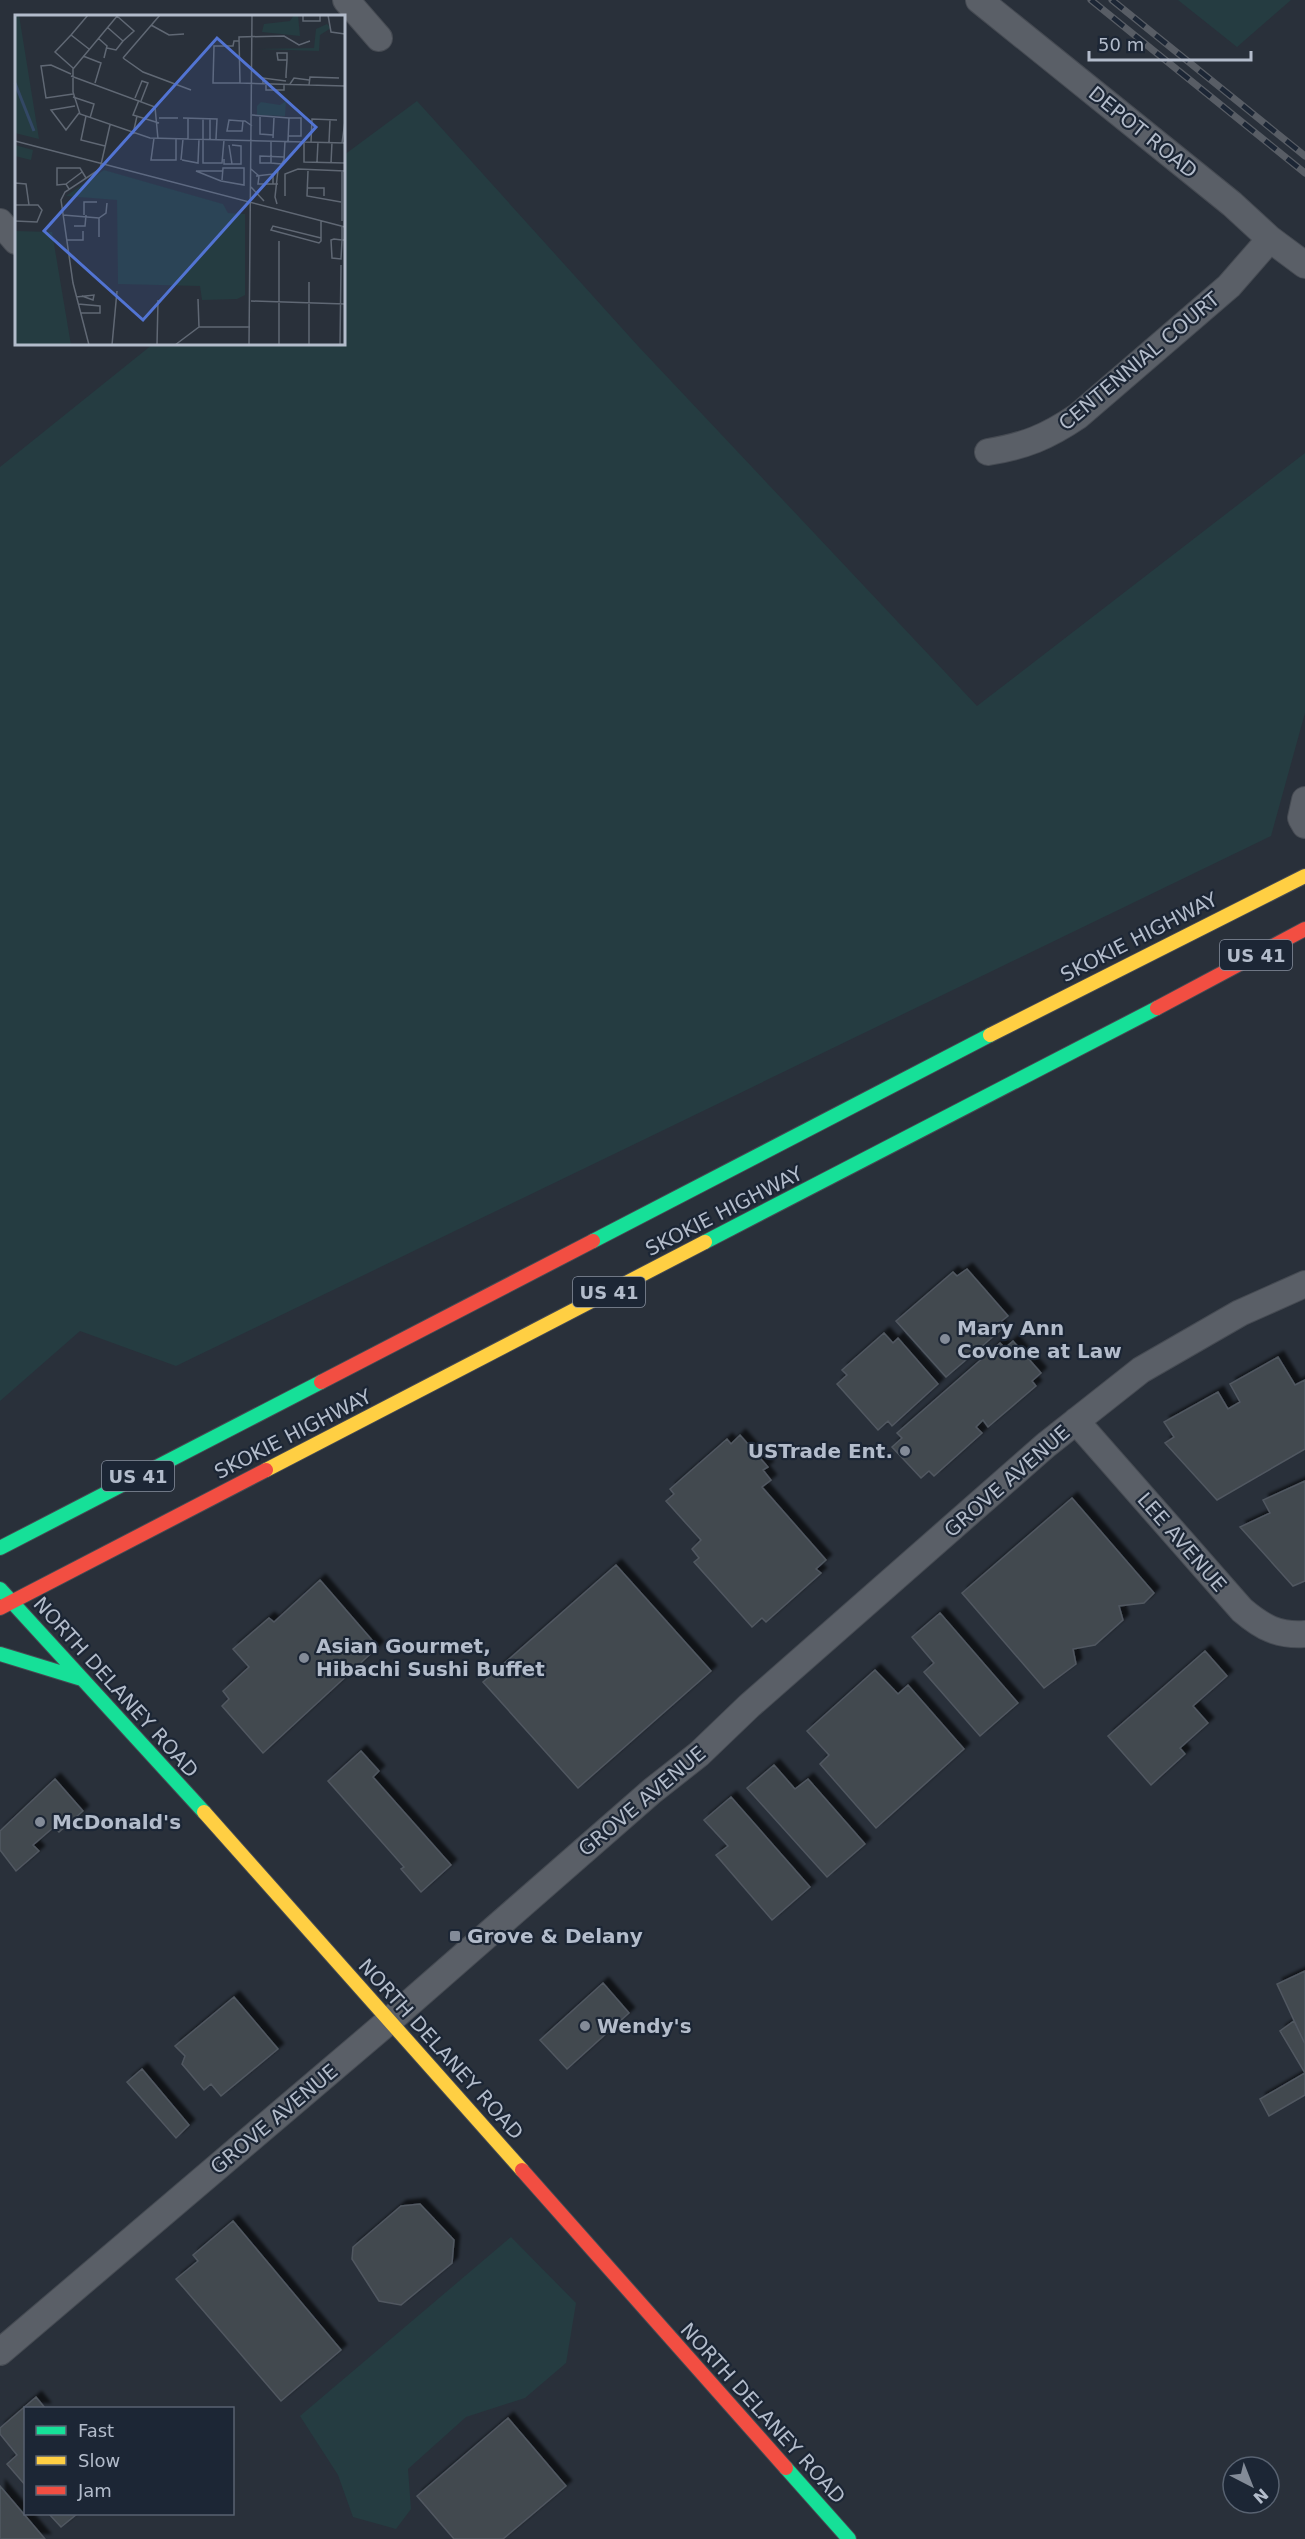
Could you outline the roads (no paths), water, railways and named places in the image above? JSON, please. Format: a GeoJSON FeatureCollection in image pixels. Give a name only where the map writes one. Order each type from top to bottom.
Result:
{"type":"FeatureCollection","features":[{"type":"Feature","properties":{"kind":"main road","name":"SKOKIE HIGHWAY"},"geometry":{"type":"LineString","coordinates":[[0,1548],[1103,977],[1305,876]]}},
{"type":"Feature","properties":{"kind":"main road","name":"SKOKIE HIGHWAY"},"geometry":{"type":"LineString","coordinates":[[6,1605],[1108,1034],[1305,929]]}},
{"type":"Feature","properties":{"kind":"main road","name":"NORTH DELANEY ROAD"},"geometry":{"type":"LineString","coordinates":[[0,1589],[6,1605],[82,1679],[204,1811],[849,2539]]}},
{"type":"Feature","properties":{"kind":"main road"},"geometry":{"type":"LineString","coordinates":[[0,1654],[82,1679]]}},
{"type":"Feature","properties":{"kind":"street"},"geometry":{"type":"LineString","coordinates":[[346,0],[379,38]]}},
{"type":"Feature","properties":{"kind":"street","name":"DEPOT ROAD"},"geometry":{"type":"LineString","coordinates":[[979,0],[1232,204],[1305,266]]}},
{"type":"Feature","properties":{"kind":"street"},"geometry":{"type":"LineString","coordinates":[[0,222],[15,240]]}},
{"type":"Feature","properties":{"kind":"street","name":"CENTENNIAL COURT"},"geometry":{"type":"LineString","coordinates":[[988,452],[1030,443],[1055,432],[1078,416],[1229,286],[1270,238]]}},
{"type":"Feature","properties":{"kind":"street"},"geometry":{"type":"LineString","coordinates":[[1305,800],[1301,818],[1305,825]]}},
{"type":"Feature","properties":{"kind":"street","name":"GROVE AVENUE"},"geometry":{"type":"LineString","coordinates":[[0,2352],[389,2021],[652,1791],[699,1754],[750,1706],[1076,1421],[1141,1370],[1240,1313],[1305,1284]]}},
{"type":"Feature","properties":{"kind":"street","name":"LEE AVENUE"},"geometry":{"type":"LineString","coordinates":[[1076,1421],[1242,1610],[1256,1622],[1274,1632],[1290,1635],[1305,1634]]}},
{"type":"Feature","properties":{"kind":"railway"},"geometry":{"type":"LineString","coordinates":[[1091,0],[1305,173]]}},
{"type":"Feature","properties":{"kind":"railway"},"geometry":{"type":"LineString","coordinates":[[1112,0],[1305,156]]}},
{"type":"Feature","properties":{"kind":"place","name":"Mary Ann Covone at Law"},"geometry":{"type":"Point","coordinates":[945,1339]}},
{"type":"Feature","properties":{"kind":"place","name":"USTrade Ent."},"geometry":{"type":"Point","coordinates":[905,1451]}},
{"type":"Feature","properties":{"kind":"place","name":"Asian Gourmet, Hibachi Sushi Buffet"},"geometry":{"type":"Point","coordinates":[304,1658]}},
{"type":"Feature","properties":{"kind":"place","name":"McDonald's"},"geometry":{"type":"Point","coordinates":[40,1822]}},
{"type":"Feature","properties":{"kind":"place","name":"Grove & Delany"},"geometry":{"type":"Point","coordinates":[455,1936]}},
{"type":"Feature","properties":{"kind":"place","name":"Wendy's"},"geometry":{"type":"Point","coordinates":[585,2026]}}]}
